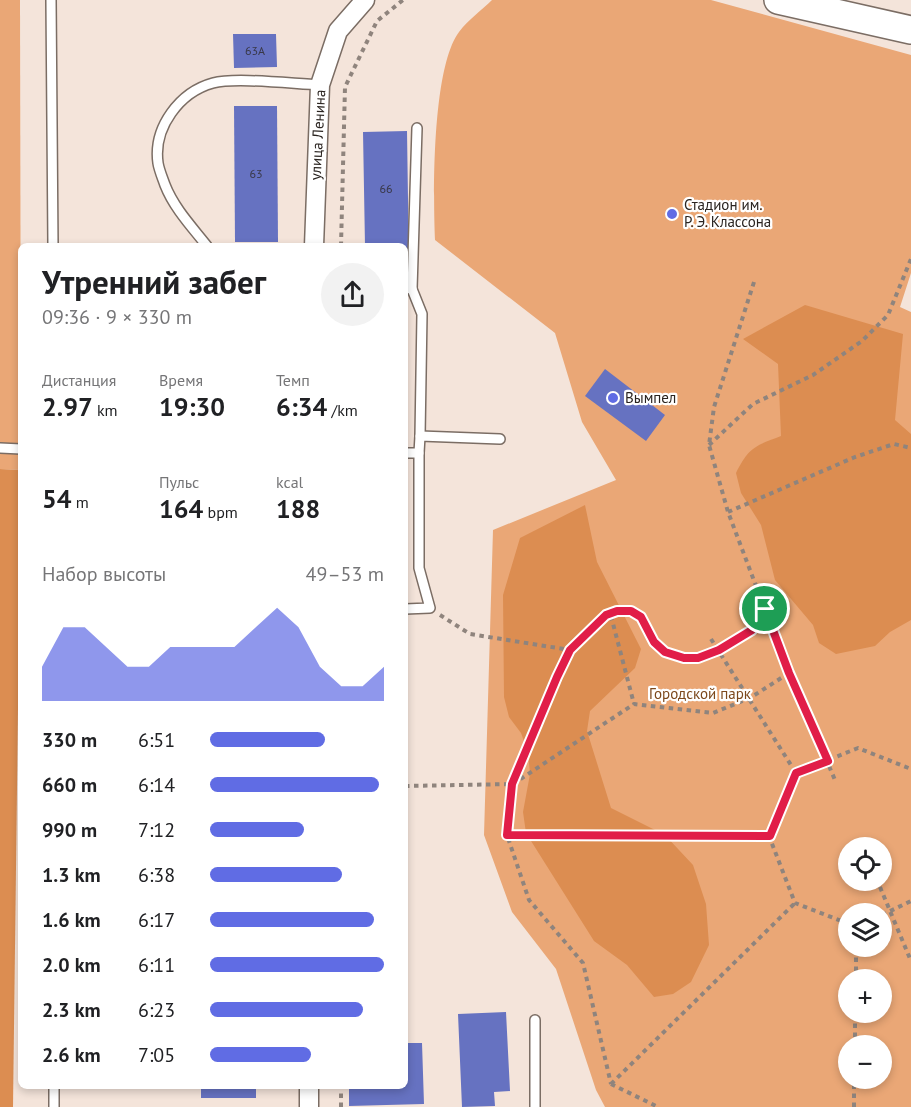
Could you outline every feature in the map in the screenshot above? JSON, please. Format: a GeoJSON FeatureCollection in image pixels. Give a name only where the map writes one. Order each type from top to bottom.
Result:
{"type":"FeatureCollection","features":[{"type":"Feature","properties":{"kind":"street","name":"улица Ленина"},"geometry":{"type":"LineString","coordinates":[[314,243],[320,85],[338,31],[365,0]]}},
{"type":"Feature","properties":{"kind":"street"},"geometry":{"type":"LineString","coordinates":[[778,0],[911,30]]}},
{"type":"Feature","properties":{"kind":"street"},"geometry":{"type":"LineString","coordinates":[[309,1089],[309,1107]]}},
{"type":"Feature","properties":{"kind":"lane"},"geometry":{"type":"LineString","coordinates":[[51,0],[53,243]]}},
{"type":"Feature","properties":{"kind":"lane"},"geometry":{"type":"LineString","coordinates":[[205,243],[181,213],[166,188],[158,163],[160,139],[167,117],[179,103],[197,89],[216,82],[320,85]]}},
{"type":"Feature","properties":{"kind":"lane"},"geometry":{"type":"LineString","coordinates":[[408,609],[430,608],[419,568],[418,453],[422,314],[409,288],[417,128]]}},
{"type":"Feature","properties":{"kind":"lane"},"geometry":{"type":"LineString","coordinates":[[420,436],[500,439]]}},
{"type":"Feature","properties":{"kind":"lane"},"geometry":{"type":"LineString","coordinates":[[0,448],[18,449]]}},
{"type":"Feature","properties":{"kind":"lane"},"geometry":{"type":"LineString","coordinates":[[408,453],[418,453]]}},
{"type":"Feature","properties":{"kind":"lane"},"geometry":{"type":"LineString","coordinates":[[535,1020],[535,1107]]}},
{"type":"Feature","properties":{"kind":"lane"},"geometry":{"type":"LineString","coordinates":[[54,1089],[54,1107]]}},
{"type":"Feature","properties":{"kind":"path"},"geometry":{"type":"LineString","coordinates":[[341,243],[345,87],[377,21],[403,0]]}},
{"type":"Feature","properties":{"kind":"path"},"geometry":{"type":"LineString","coordinates":[[709,445],[753,404],[813,375],[862,341],[888,315],[911,259]]}},
{"type":"Feature","properties":{"kind":"path"},"geometry":{"type":"LineString","coordinates":[[754,282],[714,407],[709,445],[728,512],[789,673],[835,780]]}},
{"type":"Feature","properties":{"kind":"path"},"geometry":{"type":"LineString","coordinates":[[728,512],[855,457],[894,444],[911,448]]}},
{"type":"Feature","properties":{"kind":"path"},"geometry":{"type":"LineString","coordinates":[[430,608],[470,634],[570,650]]}},
{"type":"Feature","properties":{"kind":"path"},"geometry":{"type":"LineString","coordinates":[[611,1084],[583,963],[529,900],[507,835],[512,784],[570,650],[606,615],[617,611],[631,611],[641,617],[654,642],[665,652],[684,658],[698,658],[719,650],[752,630],[765,609]]}},
{"type":"Feature","properties":{"kind":"path"},"geometry":{"type":"LineString","coordinates":[[611,616],[634,704]]}},
{"type":"Feature","properties":{"kind":"path"},"geometry":{"type":"LineString","coordinates":[[711,639],[796,773]]}},
{"type":"Feature","properties":{"kind":"path"},"geometry":{"type":"LineString","coordinates":[[408,786],[512,784],[634,704],[713,713],[750,698],[789,673]]}},
{"type":"Feature","properties":{"kind":"path"},"geometry":{"type":"LineString","coordinates":[[838,920],[795,903],[770,836],[796,773],[858,748],[911,769]]}},
{"type":"Feature","properties":{"kind":"path"},"geometry":{"type":"LineString","coordinates":[[507,835],[770,836]]}},
{"type":"Feature","properties":{"kind":"path"},"geometry":{"type":"LineString","coordinates":[[892,910],[911,901]]}},
{"type":"Feature","properties":{"kind":"path"},"geometry":{"type":"LineString","coordinates":[[611,1084],[795,903]]}},
{"type":"Feature","properties":{"kind":"path"},"geometry":{"type":"LineString","coordinates":[[892,916],[911,961]]}},
{"type":"Feature","properties":{"kind":"path"},"geometry":{"type":"LineString","coordinates":[[611,1084],[658,1107]]}},
{"type":"Feature","properties":{"kind":"path"},"geometry":{"type":"LineString","coordinates":[[341,1089],[341,1107]]}},
{"type":"Feature","properties":{"kind":"path"},"geometry":{"type":"LineString","coordinates":[[854,1089],[854,1107]]}},
{"type":"Feature","properties":{"kind":"green space"},"geometry":{"type":"Polygon","coordinates":[[[0,0],[20,0],[18,470],[0,469],[0,0]]]}},
{"type":"Feature","properties":{"kind":"green space","name":"Городской парк"},"geometry":{"type":"Polygon","coordinates":[[[492,0],[711,0],[911,55],[911,273],[900,307],[911,312],[911,1107],[605,1107],[596,1090],[556,969],[512,912],[484,835],[493,530],[616,480],[582,422],[555,333],[435,240],[434,193],[439,102],[450,49],[459,32],[492,0]]]}},
{"type":"Feature","properties":{"kind":"shaded area"},"geometry":{"type":"Polygon","coordinates":[[[805,305],[903,334],[895,420],[911,434],[911,620],[890,632],[875,646],[836,654],[819,643],[813,625],[775,580],[761,525],[741,493],[736,473],[754,448],[781,436],[778,364],[743,339],[805,305]]]}},
{"type":"Feature","properties":{"kind":"shaded area"},"geometry":{"type":"Polygon","coordinates":[[[0,469],[18,470],[18,709],[13,1107],[0,1107],[0,469]]]}},
{"type":"Feature","properties":{"kind":"shaded area"},"geometry":{"type":"Polygon","coordinates":[[[585,505],[597,562],[641,649],[635,668],[590,711],[587,731],[611,808],[665,835],[693,865],[706,904],[709,945],[691,982],[673,994],[654,997],[627,965],[594,941],[526,833],[523,812],[530,774],[528,752],[521,733],[509,717],[504,697],[503,595],[520,538],[585,505]]]}},
{"type":"Feature","properties":{"kind":"building"},"geometry":{"type":"Polygon","coordinates":[[[233,34],[276,34],[277,67],[234,68],[233,34]]]}},
{"type":"Feature","properties":{"kind":"building"},"geometry":{"type":"Polygon","coordinates":[[[234,106],[277,106],[278,242],[235,242],[234,106]]]}},
{"type":"Feature","properties":{"kind":"building"},"geometry":{"type":"Polygon","coordinates":[[[407,131],[409,266],[408,243],[365,243],[363,132],[407,131]]]}},
{"type":"Feature","properties":{"kind":"building"},"geometry":{"type":"Polygon","coordinates":[[[605,369],[665,415],[646,441],[585,396],[605,369]]]}},
{"type":"Feature","properties":{"kind":"building"},"geometry":{"type":"Polygon","coordinates":[[[506,1012],[510,1091],[494,1092],[495,1106],[462,1107],[458,1014],[506,1012]]]}},
{"type":"Feature","properties":{"kind":"building"},"geometry":{"type":"Polygon","coordinates":[[[408,1043],[422,1043],[424,1104],[349,1106],[349,1089],[408,1089],[408,1043]]]}},
{"type":"Feature","properties":{"kind":"building"},"geometry":{"type":"Polygon","coordinates":[[[201,1089],[256,1089],[256,1098],[201,1098],[201,1089]]]}},
{"type":"Feature","properties":{"kind":"place","name":"Стадион им. Р. Э. Классона"},"geometry":{"type":"Point","coordinates":[672,214]}},
{"type":"Feature","properties":{"kind":"place","name":"Вымпел"},"geometry":{"type":"Point","coordinates":[613,398]}},
{"type":"Feature","properties":{"kind":"route"},"geometry":{"type":"LineString","coordinates":[[765,609],[789,673],[828,761],[796,773],[770,836],[507,835],[512,784],[557,677],[570,650],[606,615],[617,611],[631,611],[641,617],[654,642],[665,652],[684,658],[698,658],[733,643],[752,630],[765,609]]}}]}
